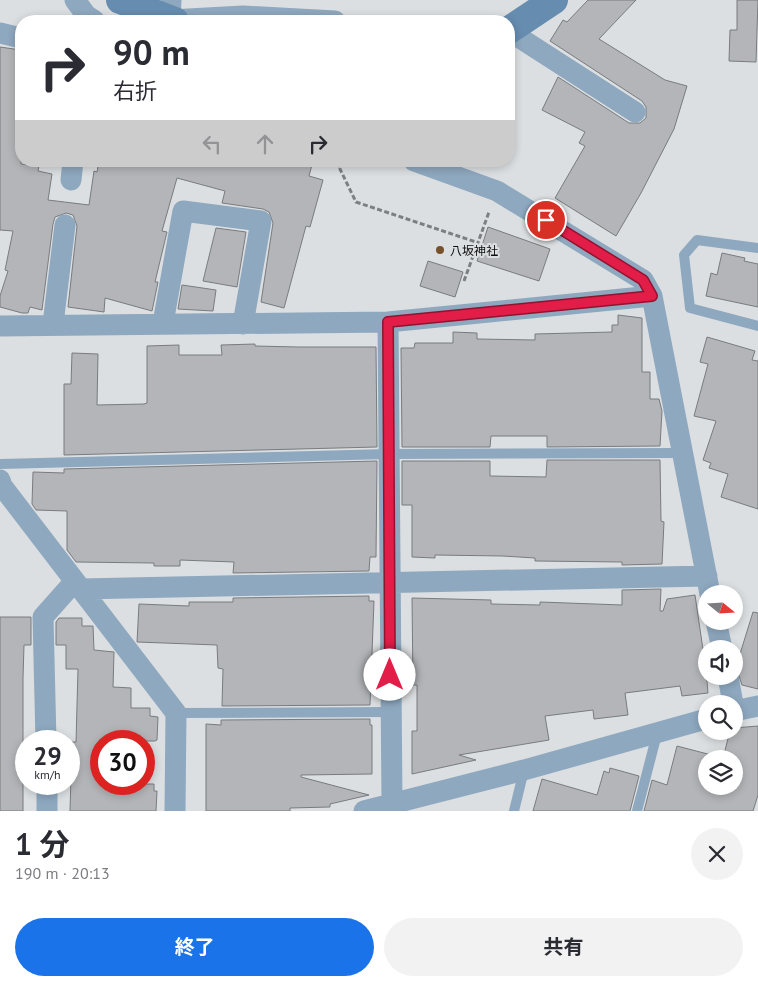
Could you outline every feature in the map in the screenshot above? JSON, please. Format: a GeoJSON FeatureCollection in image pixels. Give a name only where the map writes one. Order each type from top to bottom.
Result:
{"type":"FeatureCollection","features":[{"type":"Feature","properties":{"kind":"street"},"geometry":{"type":"LineString","coordinates":[[75,0],[86,15]]}},
{"type":"Feature","properties":{"kind":"street"},"geometry":{"type":"LineString","coordinates":[[120,0],[172,14],[208,15]]}},
{"type":"Feature","properties":{"kind":"street"},"geometry":{"type":"LineString","coordinates":[[515,27],[554,0]]}},
{"type":"Feature","properties":{"kind":"street"},"geometry":{"type":"LineString","coordinates":[[0,33],[15,37]]}},
{"type":"Feature","properties":{"kind":"street"},"geometry":{"type":"LineString","coordinates":[[515,35],[635,112]]}},
{"type":"Feature","properties":{"kind":"street"},"geometry":{"type":"LineString","coordinates":[[46,730],[43,617],[78,585],[389,583],[708,585],[652,296],[643,280],[497,191],[431,167]]}},
{"type":"Feature","properties":{"kind":"street"},"geometry":{"type":"LineString","coordinates":[[163,323],[184,211],[262,221],[243,324]]}},
{"type":"Feature","properties":{"kind":"street"},"geometry":{"type":"LineString","coordinates":[[53,324],[66,225]]}},
{"type":"Feature","properties":{"kind":"street"},"geometry":{"type":"LineString","coordinates":[[0,326],[388,322],[652,296]]}},
{"type":"Feature","properties":{"kind":"street"},"geometry":{"type":"LineString","coordinates":[[388,322],[391,807]]}},
{"type":"Feature","properties":{"kind":"street"},"geometry":{"type":"LineString","coordinates":[[0,480],[176,713],[175,811]]}},
{"type":"Feature","properties":{"kind":"street"},"geometry":{"type":"LineString","coordinates":[[743,707],[758,706]]}},
{"type":"Feature","properties":{"kind":"street"},"geometry":{"type":"LineString","coordinates":[[364,811],[391,807],[698,721]]}},
{"type":"Feature","properties":{"kind":"street"},"geometry":{"type":"LineString","coordinates":[[47,795],[48,811]]}},
{"type":"Feature","properties":{"kind":"lane"},"geometry":{"type":"LineString","coordinates":[[758,248],[697,240],[684,255],[690,308],[758,326]]}},
{"type":"Feature","properties":{"kind":"lane"},"geometry":{"type":"LineString","coordinates":[[0,464],[388,454],[682,453]]}},
{"type":"Feature","properties":{"kind":"lane"},"geometry":{"type":"LineString","coordinates":[[176,713],[390,712]]}},
{"type":"Feature","properties":{"kind":"lane"},"geometry":{"type":"LineString","coordinates":[[637,811],[657,734]]}},
{"type":"Feature","properties":{"kind":"lane"},"geometry":{"type":"LineString","coordinates":[[514,811],[524,770]]}},
{"type":"Feature","properties":{"kind":"path"},"geometry":{"type":"LineString","coordinates":[[341,167],[356,202],[476,242]]}},
{"type":"Feature","properties":{"kind":"path"},"geometry":{"type":"LineString","coordinates":[[464,281],[497,191]]}},
{"type":"Feature","properties":{"kind":"building"},"geometry":{"type":"Polygon","coordinates":[[[588,0],[636,0],[599,39],[665,80],[687,86],[674,129],[616,236],[555,198],[585,146],[579,143],[585,132],[542,110],[558,77],[629,123],[640,123],[646,118],[646,107],[642,101],[550,41],[563,20],[567,22],[588,0]]]}},
{"type":"Feature","properties":{"kind":"building"},"geometry":{"type":"Polygon","coordinates":[[[737,0],[758,0],[756,62],[729,61],[730,30],[737,30],[737,0]]]}},
{"type":"Feature","properties":{"kind":"building"},"geometry":{"type":"Polygon","coordinates":[[[0,47],[15,49],[15,167],[39,167],[38,171],[52,174],[48,200],[89,205],[94,171],[97,172],[98,167],[311,167],[309,176],[323,180],[310,227],[306,226],[284,308],[261,302],[273,223],[269,212],[263,209],[222,203],[225,191],[177,178],[162,231],[167,232],[155,282],[158,282],[152,311],[105,298],[104,312],[68,307],[77,226],[73,215],[66,213],[55,217],[53,224],[42,310],[30,307],[28,313],[22,313],[0,307],[0,296],[8,271],[5,270],[13,231],[0,230],[0,47]]]}},
{"type":"Feature","properties":{"kind":"building"},"geometry":{"type":"Polygon","coordinates":[[[488,227],[550,249],[539,281],[477,261],[488,227]]]}},
{"type":"Feature","properties":{"kind":"building"},"geometry":{"type":"Polygon","coordinates":[[[216,228],[246,232],[237,287],[203,281],[216,228]]]}},
{"type":"Feature","properties":{"kind":"building"},"geometry":{"type":"Polygon","coordinates":[[[722,253],[745,258],[744,261],[758,264],[758,307],[706,296],[711,273],[717,275],[722,253]]]}},
{"type":"Feature","properties":{"kind":"building"},"geometry":{"type":"Polygon","coordinates":[[[428,261],[463,272],[455,297],[420,286],[428,261]]]}},
{"type":"Feature","properties":{"kind":"building"},"geometry":{"type":"Polygon","coordinates":[[[182,285],[216,290],[213,311],[178,309],[182,285]]]}},
{"type":"Feature","properties":{"kind":"building"},"geometry":{"type":"Polygon","coordinates":[[[618,315],[642,318],[642,372],[650,372],[650,399],[659,399],[662,411],[660,446],[547,447],[547,436],[491,436],[490,447],[402,447],[401,348],[414,348],[415,343],[453,343],[453,332],[477,333],[477,339],[535,340],[535,334],[612,332],[612,325],[618,325],[618,315]]]}},
{"type":"Feature","properties":{"kind":"building"},"geometry":{"type":"Polygon","coordinates":[[[707,337],[755,351],[752,360],[758,361],[758,509],[721,497],[728,474],[709,468],[711,463],[703,460],[716,421],[694,416],[708,364],[700,362],[707,337]]]}},
{"type":"Feature","properties":{"kind":"building"},"geometry":{"type":"Polygon","coordinates":[[[255,344],[255,346],[376,347],[377,447],[64,455],[64,384],[71,384],[72,353],[98,354],[97,405],[144,404],[147,403],[147,346],[179,345],[179,355],[222,355],[221,345],[255,344]]]}},
{"type":"Feature","properties":{"kind":"building"},"geometry":{"type":"Polygon","coordinates":[[[547,460],[660,460],[661,521],[664,522],[662,564],[622,565],[622,562],[535,561],[535,558],[503,556],[435,555],[435,558],[412,557],[412,505],[402,505],[402,461],[490,461],[490,476],[546,477],[547,460]]]}},
{"type":"Feature","properties":{"kind":"building"},"geometry":{"type":"Polygon","coordinates":[[[377,461],[376,557],[370,557],[369,571],[233,573],[234,562],[180,560],[180,566],[154,566],[154,563],[76,562],[67,550],[67,511],[36,510],[32,504],[33,472],[64,473],[64,469],[377,461]]]}},
{"type":"Feature","properties":{"kind":"building"},"geometry":{"type":"Polygon","coordinates":[[[661,589],[660,611],[663,611],[667,599],[695,595],[698,630],[700,630],[702,640],[698,640],[698,685],[707,685],[708,693],[682,696],[680,686],[625,693],[628,715],[594,719],[593,710],[545,716],[549,740],[459,755],[476,760],[412,774],[412,731],[417,731],[417,685],[413,685],[412,598],[491,600],[491,604],[540,605],[540,602],[622,605],[622,590],[661,589]]]}},
{"type":"Feature","properties":{"kind":"building"},"geometry":{"type":"Polygon","coordinates":[[[369,596],[369,601],[374,601],[370,705],[222,706],[223,669],[218,668],[217,645],[137,642],[139,604],[189,606],[189,602],[233,602],[233,598],[369,596]]]}},
{"type":"Feature","properties":{"kind":"building"},"geometry":{"type":"Polygon","coordinates":[[[753,612],[758,613],[758,689],[742,685],[743,644],[753,612]]]}},
{"type":"Feature","properties":{"kind":"building"},"geometry":{"type":"Polygon","coordinates":[[[0,617],[31,617],[31,645],[24,645],[23,730],[15,730],[15,795],[23,795],[23,811],[0,811],[0,617]]]}},
{"type":"Feature","properties":{"kind":"building"},"geometry":{"type":"Polygon","coordinates":[[[59,618],[82,618],[82,626],[93,626],[94,650],[114,652],[113,687],[131,688],[131,708],[150,708],[150,716],[158,717],[157,740],[155,741],[155,730],[90,730],[90,795],[155,795],[155,791],[157,791],[156,811],[70,811],[70,795],[80,795],[80,730],[76,730],[78,669],[66,669],[66,645],[56,645],[56,622],[59,618]]]}},
{"type":"Feature","properties":{"kind":"building"},"geometry":{"type":"Polygon","coordinates":[[[370,719],[370,725],[372,725],[372,774],[301,775],[301,777],[369,795],[330,804],[330,807],[290,808],[290,811],[206,811],[206,724],[221,725],[221,720],[370,719]]]}},
{"type":"Feature","properties":{"kind":"building"},"geometry":{"type":"Polygon","coordinates":[[[758,726],[758,795],[753,811],[644,811],[652,780],[667,785],[677,746],[698,751],[698,795],[743,795],[743,750],[725,750],[728,740],[743,740],[743,727],[758,726]]]}},
{"type":"Feature","properties":{"kind":"building"},"geometry":{"type":"Polygon","coordinates":[[[610,768],[639,776],[630,811],[533,811],[542,779],[597,795],[604,771],[609,773],[610,768]]]}},
{"type":"Feature","properties":{"kind":"place","name":"八坂神社"},"geometry":{"type":"Point","coordinates":[440,250]}},
{"type":"Feature","properties":{"kind":"route"},"geometry":{"type":"LineString","coordinates":[[390,675],[388,322],[652,296],[643,280],[546,220]]}}]}
